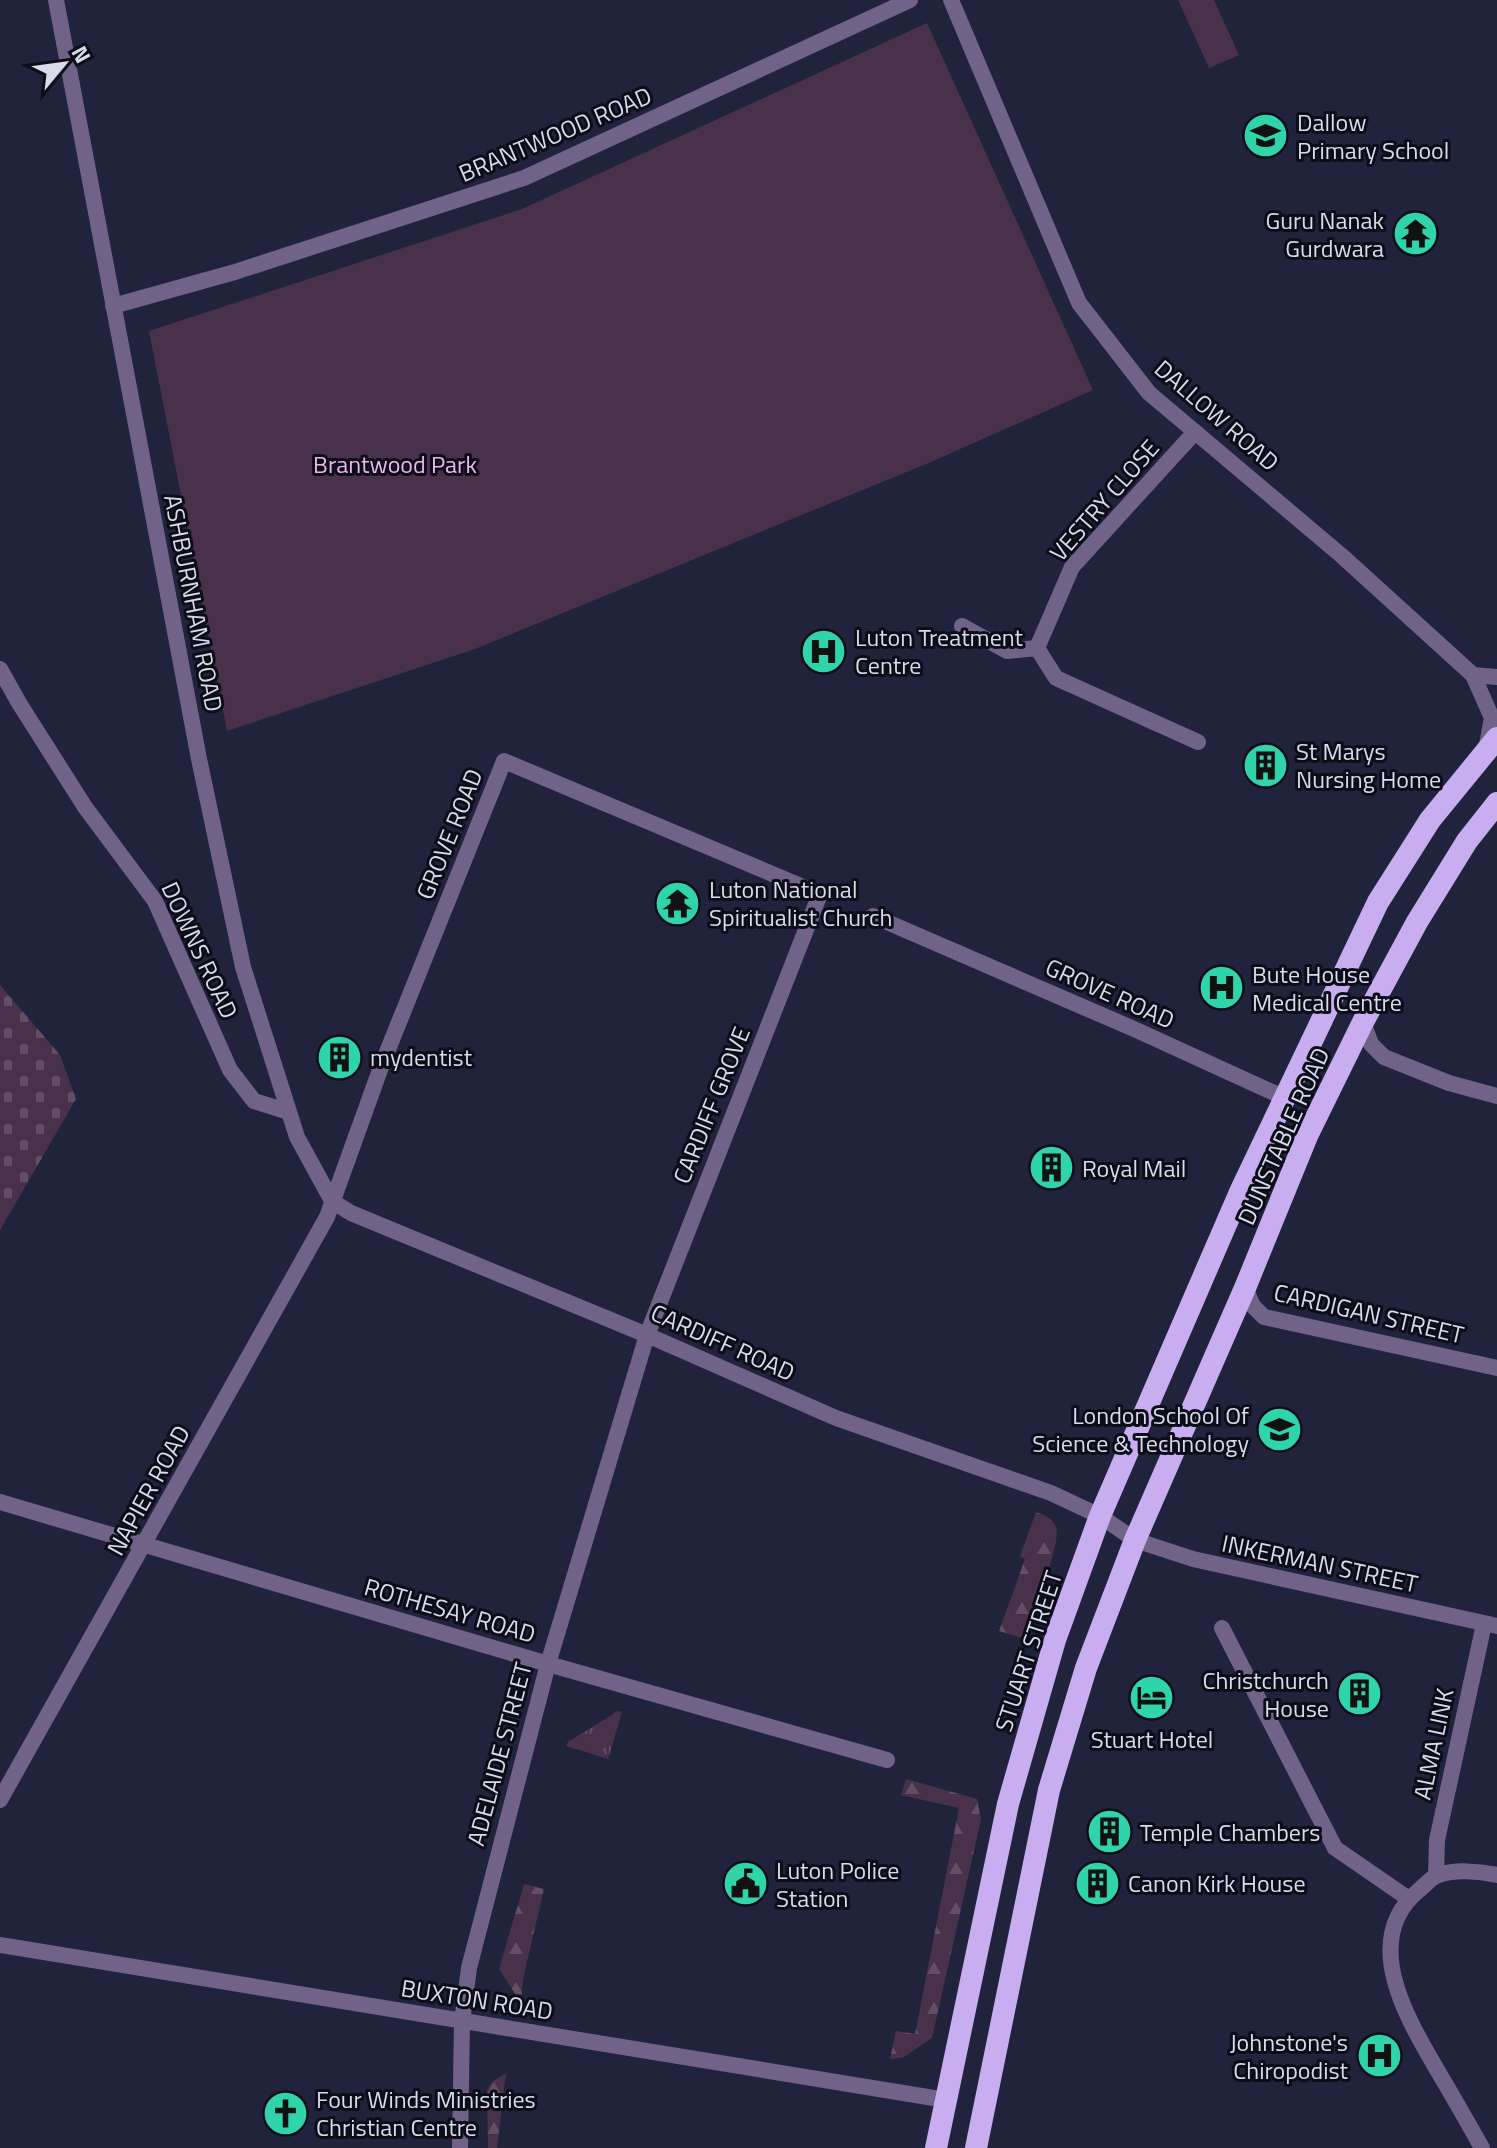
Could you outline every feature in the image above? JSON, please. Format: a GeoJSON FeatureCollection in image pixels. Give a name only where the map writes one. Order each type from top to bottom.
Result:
{"type":"FeatureCollection","features":[{"type":"Feature","properties":{"kind":"highway","name":"DUNSTABLE ROAD"},"geometry":{"type":"LineString","coordinates":[[1240,1192],[1378,902],[1430,820],[1492,744]]}},
{"type":"Feature","properties":{"kind":"highway","name":"DUNSTABLE ROAD"},"geometry":{"type":"LineString","coordinates":[[1245,1288],[1307,1136],[1363,1022],[1417,922],[1467,841],[1497,803]]}},
{"type":"Feature","properties":{"kind":"highway","name":"STUART STREET"},"geometry":{"type":"LineString","coordinates":[[936,2148],[1008,1804],[1055,1640],[1100,1516],[1240,1192]]}},
{"type":"Feature","properties":{"kind":"highway"},"geometry":{"type":"LineString","coordinates":[[976,2148],[1049,1790],[1086,1668],[1135,1540],[1245,1288]]}},
{"type":"Feature","properties":{"kind":"street","name":"ASHBURNHAM ROAD"},"geometry":{"type":"LineString","coordinates":[[56,0],[199,759],[243,967],[297,1137],[332,1201]]}},
{"type":"Feature","properties":{"kind":"street","name":"BRANTWOOD ROAD"},"geometry":{"type":"LineString","coordinates":[[113,306],[235,272],[524,178],[910,0]]}},
{"type":"Feature","properties":{"kind":"street","name":"DALLOW ROAD"},"geometry":{"type":"LineString","coordinates":[[951,0],[1079,303],[1149,393],[1342,556],[1473,675],[1492,718],[1492,744]]}},
{"type":"Feature","properties":{"kind":"street","name":"VESTRY CLOSE"},"geometry":{"type":"LineString","coordinates":[[1037,648],[1072,567],[1195,432]]}},
{"type":"Feature","properties":{"kind":"street"},"geometry":{"type":"LineString","coordinates":[[962,626],[1007,651],[1037,648],[1056,678],[1198,742]]}},
{"type":"Feature","properties":{"kind":"street","name":"DOWNS ROAD"},"geometry":{"type":"LineString","coordinates":[[0,669],[85,807],[155,901],[230,1070],[254,1101],[289,1112]]}},
{"type":"Feature","properties":{"kind":"street"},"geometry":{"type":"LineString","coordinates":[[1473,675],[1497,677]]}},
{"type":"Feature","properties":{"kind":"street","name":"GROVE ROAD"},"geometry":{"type":"LineString","coordinates":[[332,1201],[381,1067],[504,761],[820,894]]}},
{"type":"Feature","properties":{"kind":"street","name":"CARDIFF GROVE"},"geometry":{"type":"LineString","coordinates":[[647,1335],[820,894]]}},
{"type":"Feature","properties":{"kind":"street","name":"GROVE ROAD"},"geometry":{"type":"LineString","coordinates":[[873,916],[1283,1097]]}},
{"type":"Feature","properties":{"kind":"street"},"geometry":{"type":"LineString","coordinates":[[1363,1022],[1371,1044],[1384,1057],[1449,1083],[1497,1096]]}},
{"type":"Feature","properties":{"kind":"street","name":"CARDIFF ROAD"},"geometry":{"type":"LineString","coordinates":[[332,1201],[351,1213],[647,1335],[836,1418],[1051,1493],[1100,1516],[1135,1540]]}},
{"type":"Feature","properties":{"kind":"street","name":"NAPIER ROAD"},"geometry":{"type":"LineString","coordinates":[[0,1800],[327,1217],[332,1201]]}},
{"type":"Feature","properties":{"kind":"street","name":"CARDIGAN STREET"},"geometry":{"type":"LineString","coordinates":[[1245,1288],[1253,1306],[1264,1317],[1497,1368]]}},
{"type":"Feature","properties":{"kind":"street","name":"ADELAIDE STREET"},"geometry":{"type":"LineString","coordinates":[[460,2148],[462,2022],[469,1968],[548,1664],[647,1335]]}},
{"type":"Feature","properties":{"kind":"street","name":"ROTHESAY ROAD"},"geometry":{"type":"LineString","coordinates":[[0,1502],[548,1664],[887,1760]]}},
{"type":"Feature","properties":{"kind":"street","name":"INKERMAN STREET"},"geometry":{"type":"LineString","coordinates":[[1135,1540],[1193,1559],[1491,1625]]}},
{"type":"Feature","properties":{"kind":"street","name":"ALMA LINK"},"geometry":{"type":"LineString","coordinates":[[1436,1876],[1437,1840],[1491,1625]]}},
{"type":"Feature","properties":{"kind":"street"},"geometry":{"type":"LineString","coordinates":[[1222,1628],[1335,1848],[1409,1899]]}},
{"type":"Feature","properties":{"kind":"street"},"geometry":{"type":"LineString","coordinates":[[1482,2148],[1405,2012],[1394,1981],[1389,1952],[1396,1919],[1409,1899],[1436,1876],[1460,1872],[1497,1875]]}},
{"type":"Feature","properties":{"kind":"street","name":"BUXTON ROAD"},"geometry":{"type":"LineString","coordinates":[[0,1945],[946,2100]]}},
{"type":"Feature","properties":{"kind":"green space"},"geometry":{"type":"Polygon","coordinates":[[[1178,0],[1214,0],[1239,55],[1209,68],[1178,0]]]}},
{"type":"Feature","properties":{"kind":"green space","name":"Brantwood Park"},"geometry":{"type":"Polygon","coordinates":[[[927,23],[1093,390],[931,462],[475,649],[227,731],[149,331],[522,209],[927,23]]]}},
{"type":"Feature","properties":{"kind":"green space"},"geometry":{"type":"Polygon","coordinates":[[[0,985],[60,1055],[76,1099],[0,1230],[0,985]]]}},
{"type":"Feature","properties":{"kind":"green space"},"geometry":{"type":"Polygon","coordinates":[[[1036,1512],[1053,1521],[1057,1536],[1050,1564],[1022,1638],[999,1631],[1025,1559],[1020,1556],[1036,1512]]]}},
{"type":"Feature","properties":{"kind":"green space"},"geometry":{"type":"Polygon","coordinates":[[[618,1711],[622,1712],[608,1759],[566,1746],[568,1742],[618,1711]]]}},
{"type":"Feature","properties":{"kind":"green space"},"geometry":{"type":"Polygon","coordinates":[[[906,1779],[977,1799],[981,1819],[932,2038],[904,2057],[890,2059],[896,2031],[915,2034],[959,1808],[901,1795],[906,1779]]]}},
{"type":"Feature","properties":{"kind":"green space"},"geometry":{"type":"Polygon","coordinates":[[[524,1884],[544,1889],[523,1979],[521,2003],[499,1969],[524,1884]]]}},
{"type":"Feature","properties":{"kind":"green space"},"geometry":{"type":"Polygon","coordinates":[[[506,2073],[497,2148],[488,2148],[487,2090],[492,2082],[506,2073]]]}},
{"type":"Feature","properties":{"kind":"place","name":"Dallow Primary School"},"geometry":{"type":"Point","coordinates":[1266,136]}},
{"type":"Feature","properties":{"kind":"place","name":"Guru Nanak Gurdwara"},"geometry":{"type":"Point","coordinates":[1415,234]}},
{"type":"Feature","properties":{"kind":"place","name":"Luton Treatment Centre"},"geometry":{"type":"Point","coordinates":[824,651]}},
{"type":"Feature","properties":{"kind":"place","name":"St Marys Nursing Home"},"geometry":{"type":"Point","coordinates":[1265,765]}},
{"type":"Feature","properties":{"kind":"place","name":"Luton National Spiritualist Church"},"geometry":{"type":"Point","coordinates":[678,903]}},
{"type":"Feature","properties":{"kind":"place","name":"Bute House Medical Centre"},"geometry":{"type":"Point","coordinates":[1221,988]}},
{"type":"Feature","properties":{"kind":"place","name":"mydentist"},"geometry":{"type":"Point","coordinates":[339,1057]}},
{"type":"Feature","properties":{"kind":"place","name":"Royal Mail"},"geometry":{"type":"Point","coordinates":[1051,1168]}},
{"type":"Feature","properties":{"kind":"place","name":"London School Of Science & Technology"},"geometry":{"type":"Point","coordinates":[1280,1429]}},
{"type":"Feature","properties":{"kind":"place","name":"Christchurch House"},"geometry":{"type":"Point","coordinates":[1360,1694]}},
{"type":"Feature","properties":{"kind":"place","name":"Stuart Hotel"},"geometry":{"type":"Point","coordinates":[1152,1697]}},
{"type":"Feature","properties":{"kind":"place","name":"Temple Chambers"},"geometry":{"type":"Point","coordinates":[1109,1832]}},
{"type":"Feature","properties":{"kind":"place","name":"Canon Kirk House"},"geometry":{"type":"Point","coordinates":[1097,1883]}},
{"type":"Feature","properties":{"kind":"place","name":"Luton Police Station"},"geometry":{"type":"Point","coordinates":[745,1884]}},
{"type":"Feature","properties":{"kind":"place","name":"Johnstone's Chiropodist"},"geometry":{"type":"Point","coordinates":[1379,2056]}},
{"type":"Feature","properties":{"kind":"place","name":"Four Winds Ministries Christian Centre"},"geometry":{"type":"Point","coordinates":[285,2113]}}]}
